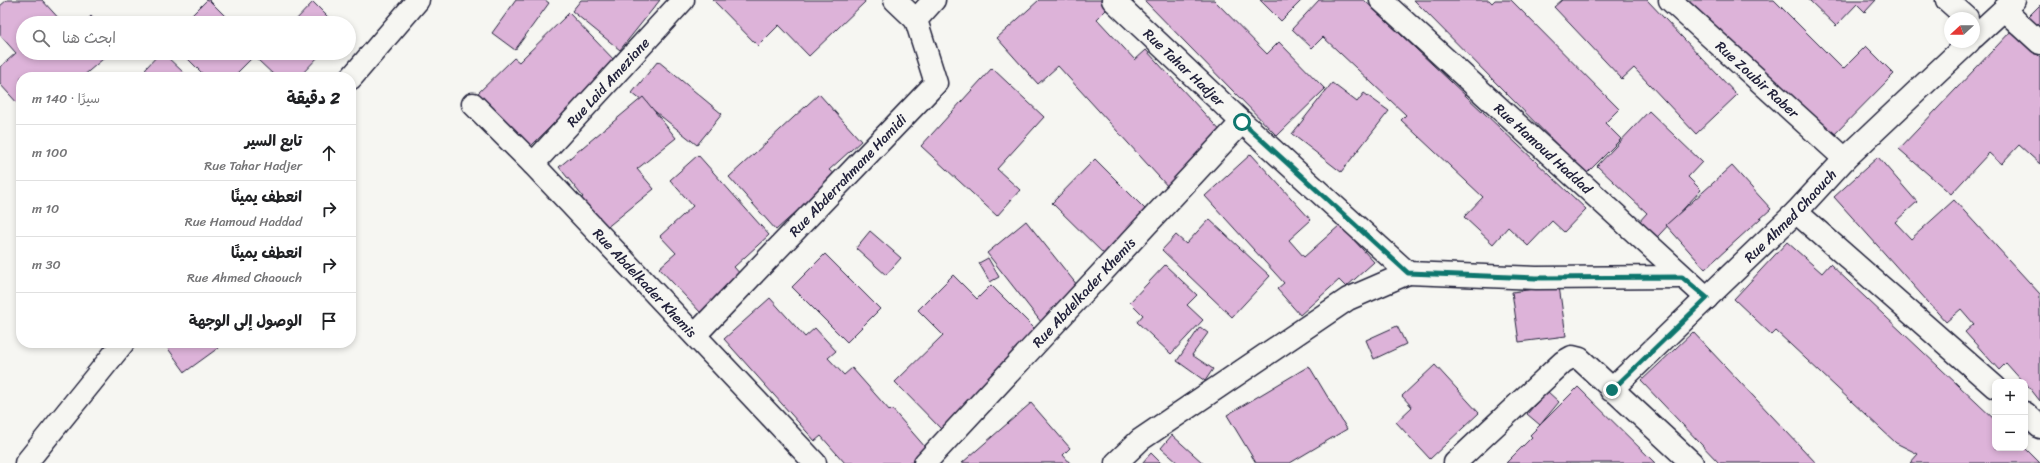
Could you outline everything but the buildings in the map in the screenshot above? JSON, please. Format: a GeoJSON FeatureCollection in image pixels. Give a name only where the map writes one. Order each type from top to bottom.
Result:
{"type":"FeatureCollection","features":[{"type":"Feature","properties":{"kind":"street"},"geometry":{"type":"LineString","coordinates":[[356,72],[418,0]]}},
{"type":"Feature","properties":{"kind":"street","name":"Rue Laid Ameziane"},"geometry":{"type":"LineString","coordinates":[[533,164],[683,0]]}},
{"type":"Feature","properties":{"kind":"street"},"geometry":{"type":"LineString","coordinates":[[895,0],[916,20],[934,0]]}},
{"type":"Feature","properties":{"kind":"street","name":"Rue Tahar Hadjer"},"geometry":{"type":"LineString","coordinates":[[1113,0],[1242,122],[1408,273]]}},
{"type":"Feature","properties":{"kind":"street","name":"Rue Hamoud Haddad"},"geometry":{"type":"LineString","coordinates":[[1380,0],[1682,277],[1707,298]]}},
{"type":"Feature","properties":{"kind":"street","name":"Rue Zoubir Raber"},"geometry":{"type":"LineString","coordinates":[[1670,0],[1845,159]]}},
{"type":"Feature","properties":{"kind":"street"},"geometry":{"type":"LineString","coordinates":[[1947,0],[1957,12]]}},
{"type":"Feature","properties":{"kind":"street"},"geometry":{"type":"LineString","coordinates":[[2009,5],[2040,43]]}},
{"type":"Feature","properties":{"kind":"street","name":"Rue Ahmed Chaouch"},"geometry":{"type":"LineString","coordinates":[[1980,25],[2009,5]]}},
{"type":"Feature","properties":{"kind":"street","name":"Rue Abderrahmane Hamidi"},"geometry":{"type":"LineString","coordinates":[[695,335],[936,83],[916,20]]}},
{"type":"Feature","properties":{"kind":"street","name":"Rue Ahmed Chaouch"},"geometry":{"type":"LineString","coordinates":[[1612,390],[1796,212],[1845,159],[1955,48]]}},
{"type":"Feature","properties":{"kind":"street","name":"Rue Abdelkader Khemis"},"geometry":{"type":"LineString","coordinates":[[473,104],[533,164],[815,463]]}},
{"type":"Feature","properties":{"kind":"street","name":"Rue Abdelkader Khemis"},"geometry":{"type":"LineString","coordinates":[[925,463],[1242,122]]}},
{"type":"Feature","properties":{"kind":"street"},"geometry":{"type":"LineString","coordinates":[[1796,212],[1992,384]]}},
{"type":"Feature","properties":{"kind":"street"},"geometry":{"type":"LineString","coordinates":[[1116,463],[1140,440],[1348,298],[1408,273],[1536,278],[1682,277]]}},
{"type":"Feature","properties":{"kind":"street"},"geometry":{"type":"LineString","coordinates":[[26,463],[119,348]]}},
{"type":"Feature","properties":{"kind":"street"},"geometry":{"type":"LineString","coordinates":[[1455,463],[1563,362],[1572,357],[1580,359],[1692,463]]}},
{"type":"Feature","properties":{"kind":"street"},"geometry":{"type":"LineString","coordinates":[[2027,415],[2040,427]]}},
{"type":"Feature","properties":{"kind":"route"},"geometry":{"type":"LineString","coordinates":[[1242,122],[1408,273],[1536,278],[1682,277],[1707,298],[1612,390]]}}]}
